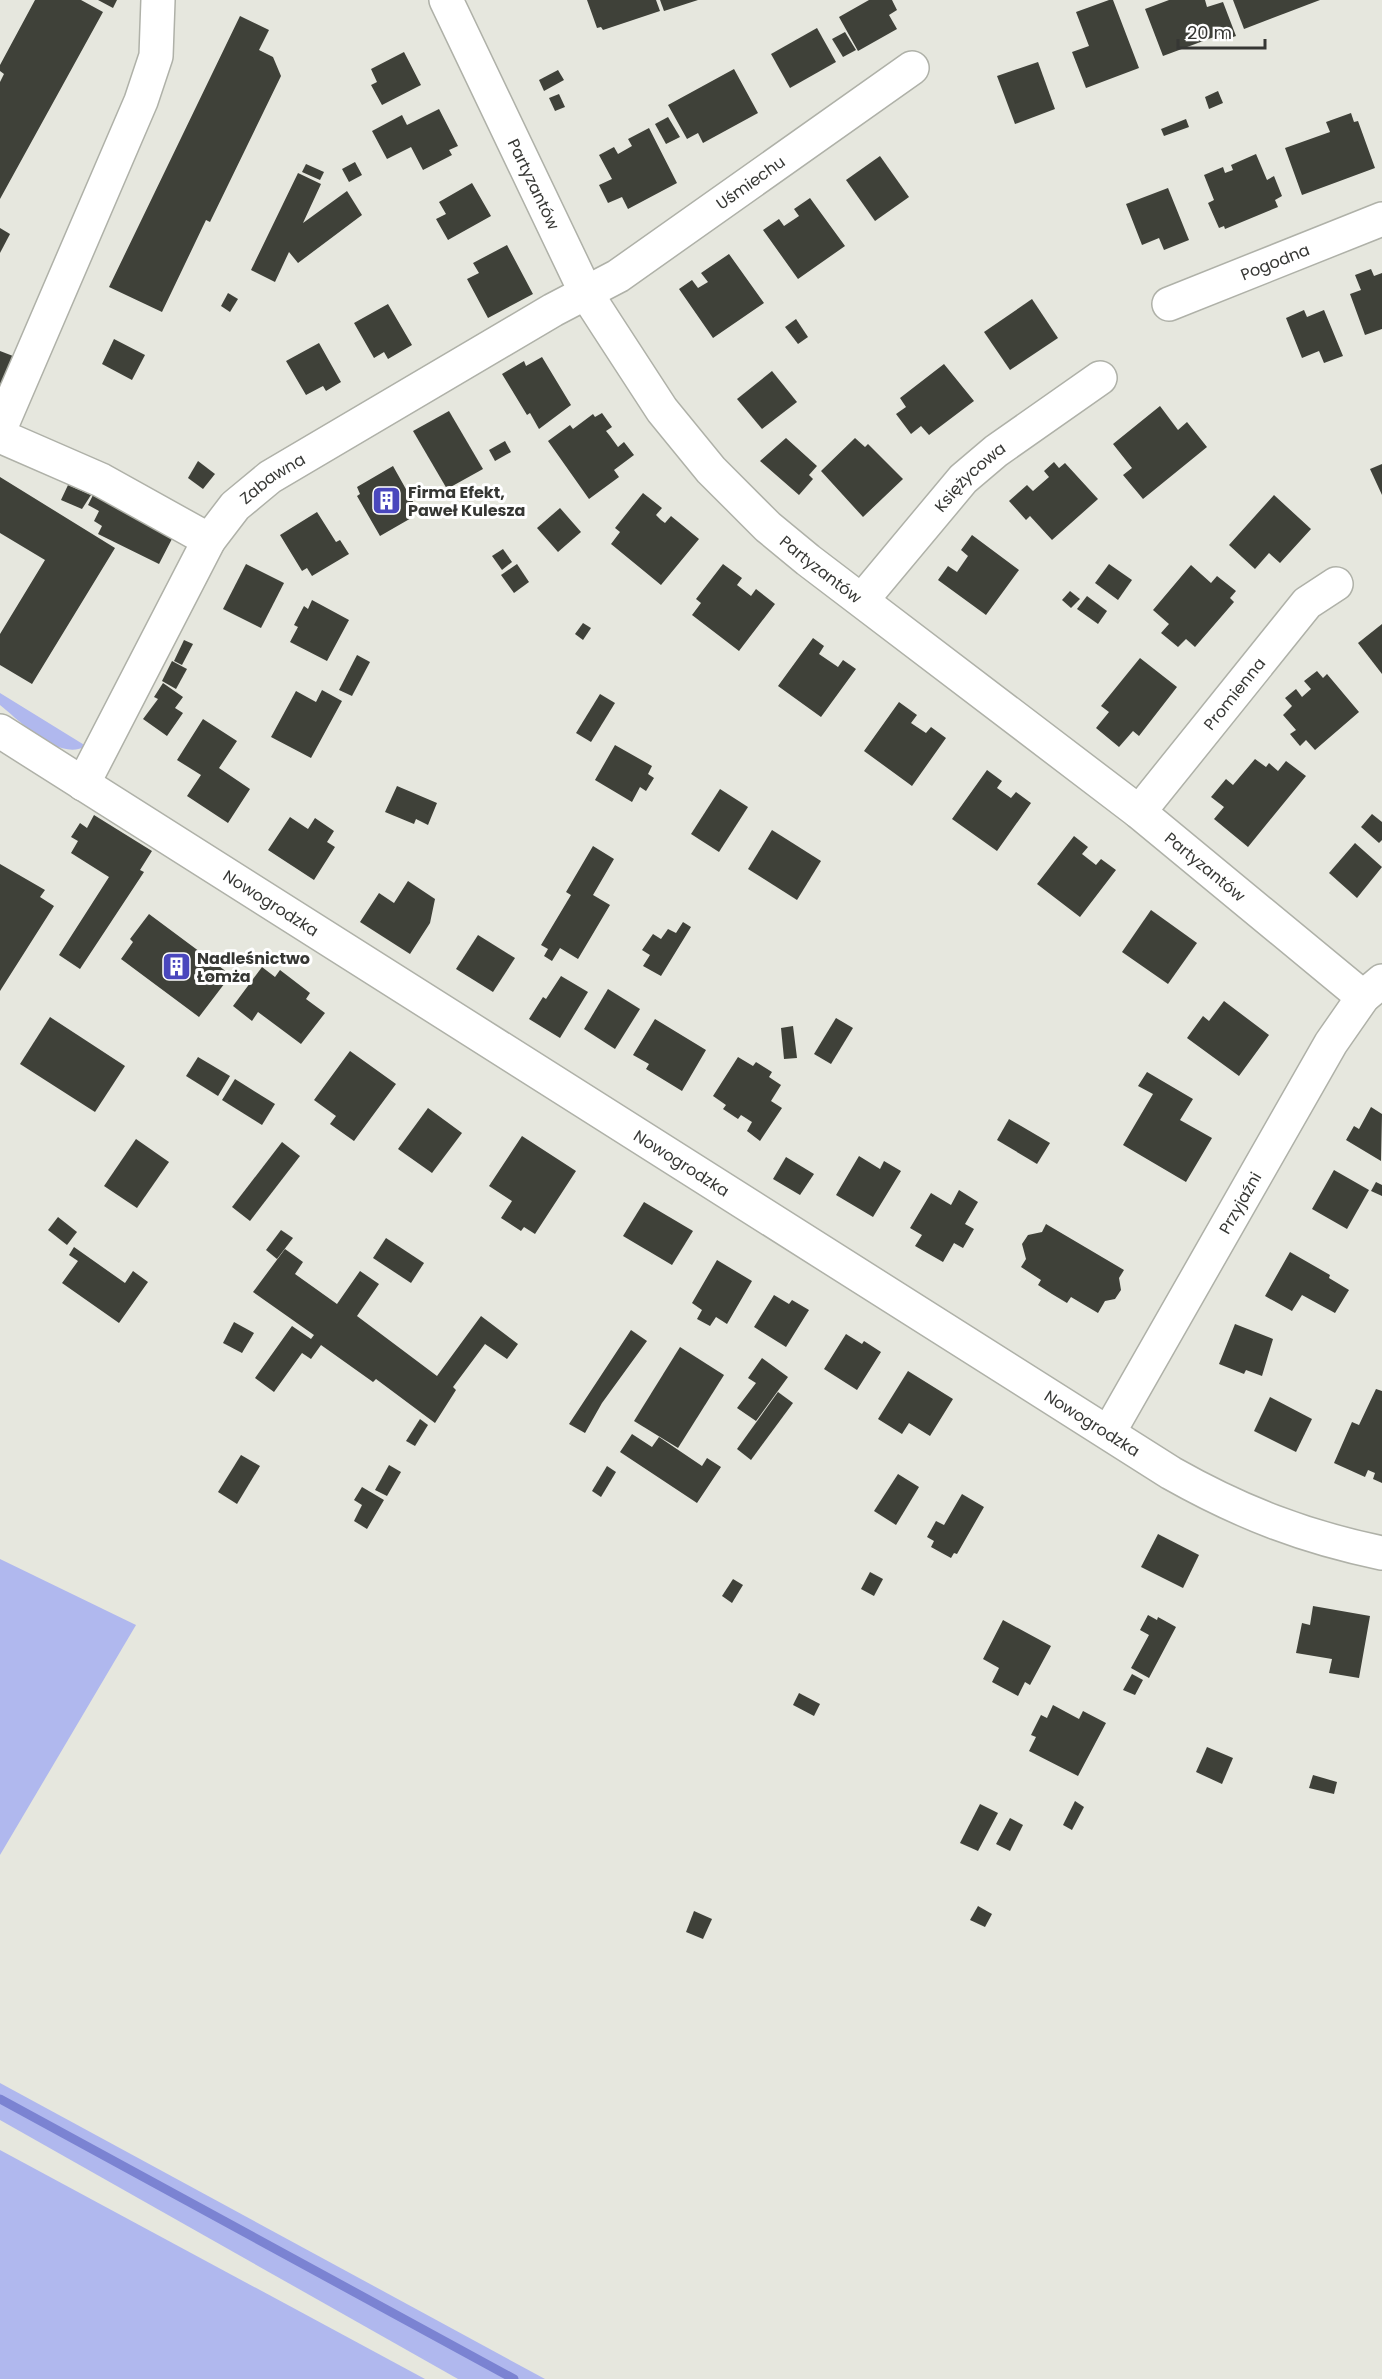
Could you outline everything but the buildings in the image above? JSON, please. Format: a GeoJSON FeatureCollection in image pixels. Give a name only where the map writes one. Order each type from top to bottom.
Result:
{"type":"FeatureCollection","features":[{"type":"Feature","properties":{"kind":"street"},"geometry":{"type":"LineString","coordinates":[[0,429],[141,101],[156,56],[158,0]]}},
{"type":"Feature","properties":{"kind":"street","name":"Partyzantów"},"geometry":{"type":"LineString","coordinates":[[446,0],[586,293],[662,410],[711,470],[768,527],[1373,989]]}},
{"type":"Feature","properties":{"kind":"street","name":"Uśmiechu"},"geometry":{"type":"LineString","coordinates":[[586,293],[618,276],[912,68]]}},
{"type":"Feature","properties":{"kind":"street","name":"Pogodna"},"geometry":{"type":"LineString","coordinates":[[1169,304],[1382,219]]}},
{"type":"Feature","properties":{"kind":"street","name":"Zabawna"},"geometry":{"type":"LineString","coordinates":[[83,784],[209,540],[235,506],[270,477],[586,293]]}},
{"type":"Feature","properties":{"kind":"street","name":"Księżycowa"},"geometry":{"type":"LineString","coordinates":[[862,600],[963,479],[996,451],[1100,378]]}},
{"type":"Feature","properties":{"kind":"street"},"geometry":{"type":"LineString","coordinates":[[0,436],[101,480],[209,540]]}},
{"type":"Feature","properties":{"kind":"street","name":"Promienna"},"geometry":{"type":"LineString","coordinates":[[1139,812],[1306,603],[1336,584]]}},
{"type":"Feature","properties":{"kind":"street","name":"Nowogrodzka"},"geometry":{"type":"LineString","coordinates":[[0,731],[1180,1478],[1251,1515],[1322,1539],[1382,1552]]}},
{"type":"Feature","properties":{"kind":"street","name":"Przyjaźni"},"geometry":{"type":"LineString","coordinates":[[1109,1432],[1330,1043],[1373,989]]}},
{"type":"Feature","properties":{"kind":"shaded area"},"geometry":{"type":"Polygon","coordinates":[[[0,693],[86,746],[64,749],[40,738],[0,705],[0,693]]]}},
{"type":"Feature","properties":{"kind":"shaded area"},"geometry":{"type":"Polygon","coordinates":[[[0,1559],[136,1625],[0,1855],[0,1559]]]}},
{"type":"Feature","properties":{"kind":"shaded area"},"geometry":{"type":"Polygon","coordinates":[[[0,2083],[545,2379],[458,2379],[0,2120],[0,2083]]]}},
{"type":"Feature","properties":{"kind":"shaded area"},"geometry":{"type":"Polygon","coordinates":[[[0,2150],[425,2379],[0,2379],[0,2150]]]}},
{"type":"Feature","properties":{"kind":"waterway"},"geometry":{"type":"LineString","coordinates":[[0,2099],[514,2379]]}},
{"type":"Feature","properties":{"kind":"place","name":"Firma Efekt, Paweł Kulesza"},"geometry":{"type":"Point","coordinates":[387,501]}},
{"type":"Feature","properties":{"kind":"place","name":"Nadleśnictwo Łomża"},"geometry":{"type":"Point","coordinates":[176,967]}}]}
